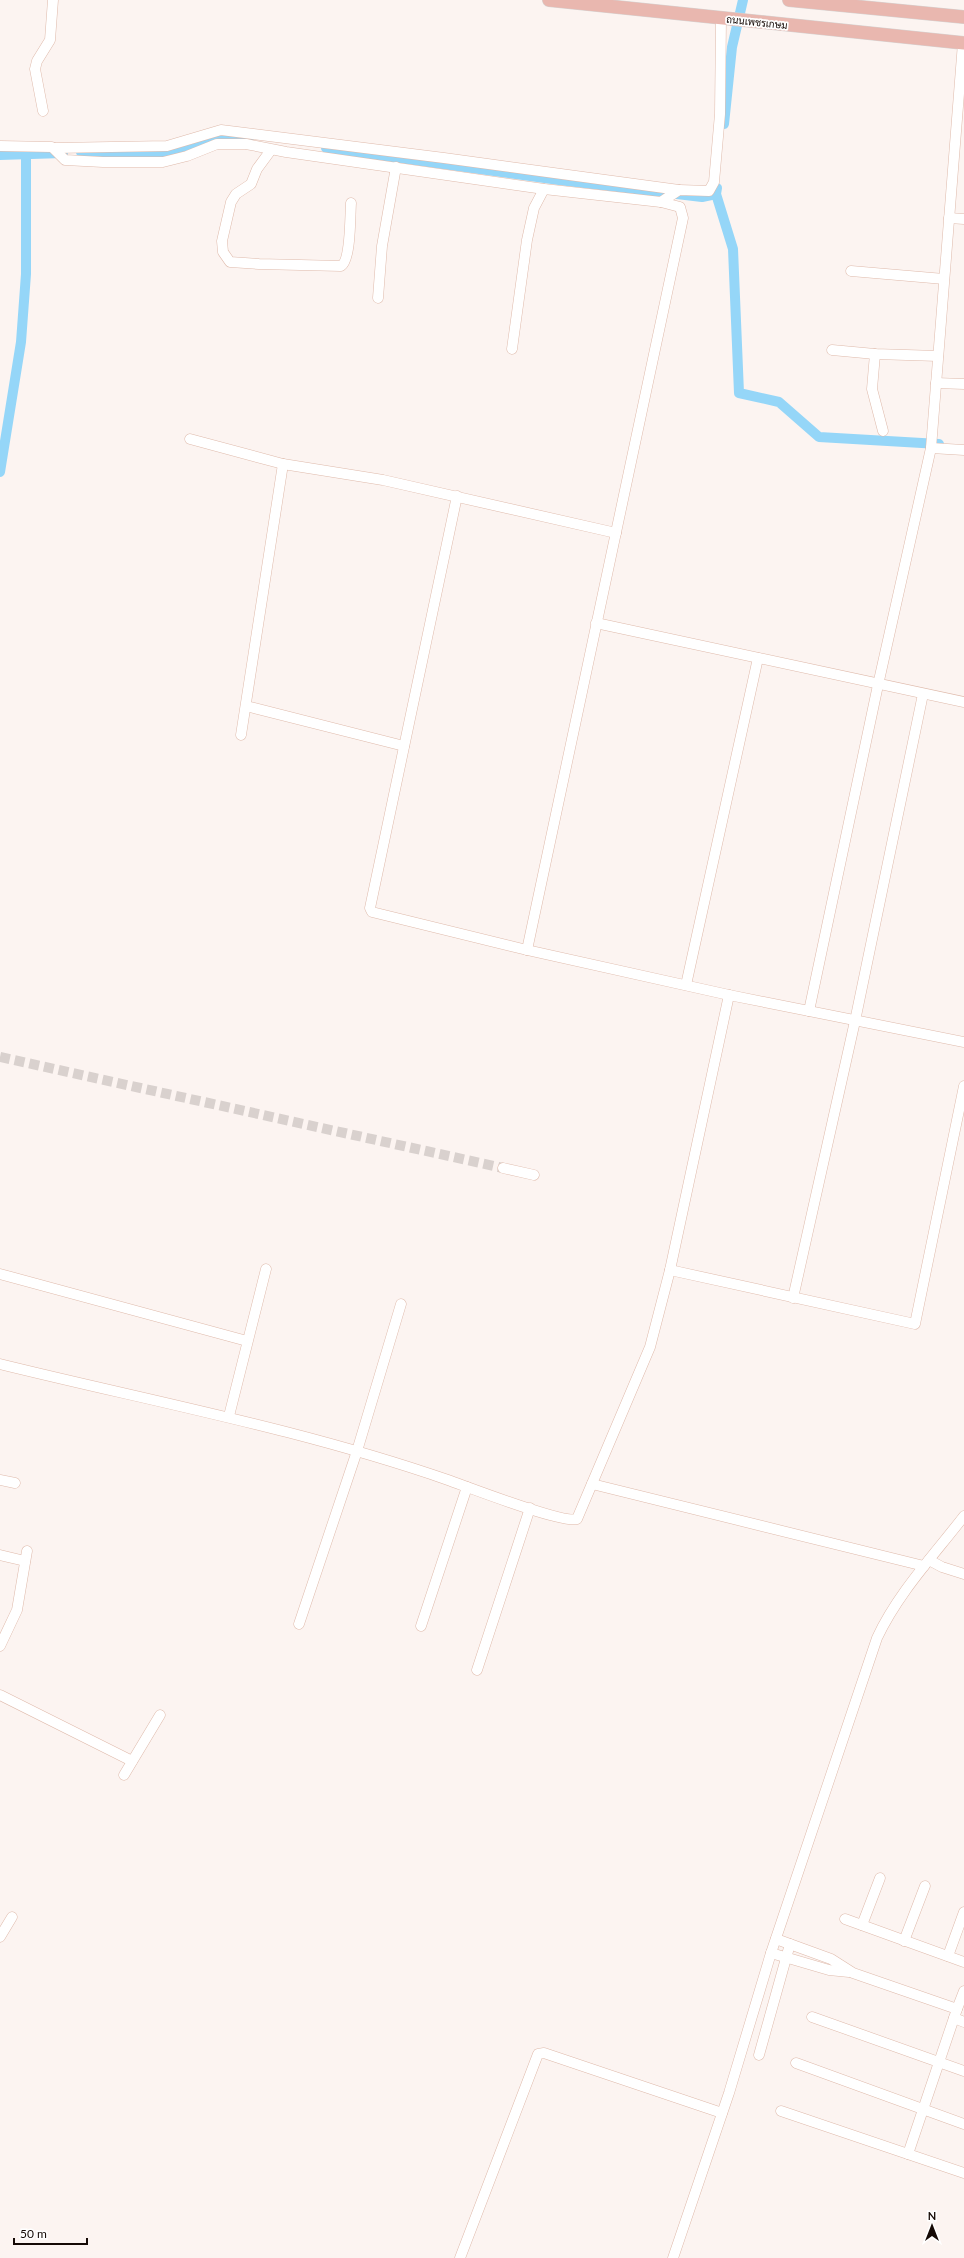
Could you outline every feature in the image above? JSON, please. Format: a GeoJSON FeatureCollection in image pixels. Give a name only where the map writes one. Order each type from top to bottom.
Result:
{"type":"FeatureCollection","features":[{"type":"Feature","properties":{"kind":"main road","name":"ถนนเพชรเกษม"},"geometry":{"type":"LineString","coordinates":[[549,0],[963,43]]}},
{"type":"Feature","properties":{"kind":"main road"},"geometry":{"type":"LineString","coordinates":[[790,0],[879,4],[964,17]]}},
{"type":"Feature","properties":{"kind":"street"},"geometry":{"type":"LineString","coordinates":[[42,110],[35,69],[37,61],[50,40],[53,0]]}},
{"type":"Feature","properties":{"kind":"street"},"geometry":{"type":"LineString","coordinates":[[58,152],[167,146],[221,130],[444,158],[677,191],[709,191],[714,182],[720,114],[733,20]]}},
{"type":"Feature","properties":{"kind":"street"},"geometry":{"type":"LineString","coordinates":[[809,1012],[878,685],[931,444],[963,43]]}},
{"type":"Feature","properties":{"kind":"street"},"geometry":{"type":"LineString","coordinates":[[0,146],[58,152],[103,162],[163,162],[187,156],[213,145],[246,144],[271,150],[544,189],[662,201],[680,207],[683,218],[527,950]]}},
{"type":"Feature","properties":{"kind":"street"},"geometry":{"type":"LineString","coordinates":[[271,150],[257,169],[251,184],[236,194],[231,202],[222,241],[223,252],[230,262],[341,266],[346,261],[348,249],[351,203]]}},
{"type":"Feature","properties":{"kind":"street"},"geometry":{"type":"LineString","coordinates":[[378,298],[382,246],[396,167]]}},
{"type":"Feature","properties":{"kind":"street"},"geometry":{"type":"LineString","coordinates":[[512,350],[527,240],[534,208],[544,189]]}},
{"type":"Feature","properties":{"kind":"street"},"geometry":{"type":"LineString","coordinates":[[662,201],[677,191]]}},
{"type":"Feature","properties":{"kind":"street"},"geometry":{"type":"LineString","coordinates":[[949,218],[964,219]]}},
{"type":"Feature","properties":{"kind":"street"},"geometry":{"type":"LineString","coordinates":[[851,270],[944,279]]}},
{"type":"Feature","properties":{"kind":"street"},"geometry":{"type":"LineString","coordinates":[[832,350],[875,354],[938,356]]}},
{"type":"Feature","properties":{"kind":"street"},"geometry":{"type":"LineString","coordinates":[[875,354],[872,389],[883,431]]}},
{"type":"Feature","properties":{"kind":"street"},"geometry":{"type":"LineString","coordinates":[[936,384],[964,384]]}},
{"type":"Feature","properties":{"kind":"street"},"geometry":{"type":"LineString","coordinates":[[190,439],[284,464],[383,480],[616,533]]}},
{"type":"Feature","properties":{"kind":"street"},"geometry":{"type":"LineString","coordinates":[[931,444],[964,450]]}},
{"type":"Feature","properties":{"kind":"street"},"geometry":{"type":"LineString","coordinates":[[241,735],[284,464]]}},
{"type":"Feature","properties":{"kind":"street"},"geometry":{"type":"LineString","coordinates":[[457,496],[370,908],[372,912],[527,950],[729,995],[964,1042]]}},
{"type":"Feature","properties":{"kind":"street"},"geometry":{"type":"LineString","coordinates":[[596,623],[878,685],[964,702]]}},
{"type":"Feature","properties":{"kind":"street"},"geometry":{"type":"LineString","coordinates":[[686,985],[758,658]]}},
{"type":"Feature","properties":{"kind":"street"},"geometry":{"type":"LineString","coordinates":[[793,1298],[855,1020],[923,694]]}},
{"type":"Feature","properties":{"kind":"street"},"geometry":{"type":"LineString","coordinates":[[246,706],[404,746]]}},
{"type":"Feature","properties":{"kind":"street"},"geometry":{"type":"LineString","coordinates":[[0,1364],[229,1416],[357,1451],[570,1520],[577,1519],[650,1347],[670,1270],[729,995]]}},
{"type":"Feature","properties":{"kind":"street"},"geometry":{"type":"LineString","coordinates":[[670,1270],[915,1324],[964,1086]]}},
{"type":"Feature","properties":{"kind":"street"},"geometry":{"type":"LineString","coordinates":[[503,1168],[534,1175]]}},
{"type":"Feature","properties":{"kind":"street"},"geometry":{"type":"LineString","coordinates":[[229,1416],[266,1269]]}},
{"type":"Feature","properties":{"kind":"street"},"geometry":{"type":"LineString","coordinates":[[0,1274],[247,1341]]}},
{"type":"Feature","properties":{"kind":"street"},"geometry":{"type":"LineString","coordinates":[[299,1624],[357,1451],[401,1304]]}},
{"type":"Feature","properties":{"kind":"street"},"geometry":{"type":"LineString","coordinates":[[0,1480],[15,1484]]}},
{"type":"Feature","properties":{"kind":"street"},"geometry":{"type":"LineString","coordinates":[[592,1484],[927,1563],[964,1574]]}},
{"type":"Feature","properties":{"kind":"street"},"geometry":{"type":"LineString","coordinates":[[421,1626],[467,1487]]}},
{"type":"Feature","properties":{"kind":"street"},"geometry":{"type":"LineString","coordinates":[[477,1670],[530,1508]]}},
{"type":"Feature","properties":{"kind":"street"},"geometry":{"type":"LineString","coordinates":[[673,2258],[722,2113],[771,1953],[877,1638],[884,1623],[927,1563],[964,1516]]}},
{"type":"Feature","properties":{"kind":"street"},"geometry":{"type":"LineString","coordinates":[[0,1555],[26,1556],[17,1610],[0,1646]]}},
{"type":"Feature","properties":{"kind":"street"},"geometry":{"type":"LineString","coordinates":[[0,1695],[132,1761]]}},
{"type":"Feature","properties":{"kind":"street"},"geometry":{"type":"LineString","coordinates":[[124,1775],[160,1715]]}},
{"type":"Feature","properties":{"kind":"street"},"geometry":{"type":"LineString","coordinates":[[862,1925],[880,1878]]}},
{"type":"Feature","properties":{"kind":"street"},"geometry":{"type":"LineString","coordinates":[[904,1940],[925,1886]]}},
{"type":"Feature","properties":{"kind":"street"},"geometry":{"type":"LineString","coordinates":[[948,1956],[964,1912]]}},
{"type":"Feature","properties":{"kind":"street"},"geometry":{"type":"LineString","coordinates":[[0,1937],[12,1917]]}},
{"type":"Feature","properties":{"kind":"street"},"geometry":{"type":"LineString","coordinates":[[845,1919],[964,1962]]}},
{"type":"Feature","properties":{"kind":"street"},"geometry":{"type":"LineString","coordinates":[[776,1939],[830,1959],[853,1973],[959,2016]]}},
{"type":"Feature","properties":{"kind":"street"},"geometry":{"type":"LineString","coordinates":[[759,2055],[790,1944]]}},
{"type":"Feature","properties":{"kind":"street"},"geometry":{"type":"LineString","coordinates":[[771,1953],[829,1970],[853,1973]]}},
{"type":"Feature","properties":{"kind":"street"},"geometry":{"type":"LineString","coordinates":[[908,2154],[940,2063],[959,2016],[964,1991]]}},
{"type":"Feature","properties":{"kind":"street"},"geometry":{"type":"LineString","coordinates":[[812,2017],[964,2071]]}},
{"type":"Feature","properties":{"kind":"street"},"geometry":{"type":"LineString","coordinates":[[460,2258],[538,2054],[544,2053],[722,2113]]}},
{"type":"Feature","properties":{"kind":"street"},"geometry":{"type":"LineString","coordinates":[[796,2064],[924,2111],[964,2124]]}},
{"type":"Feature","properties":{"kind":"street"},"geometry":{"type":"LineString","coordinates":[[781,2111],[964,2173]]}},
{"type":"Feature","properties":{"kind":"waterway"},"geometry":{"type":"LineString","coordinates":[[724,124],[732,47],[743,0]]}},
{"type":"Feature","properties":{"kind":"waterway"},"geometry":{"type":"LineString","coordinates":[[81,152],[163,154],[216,137],[249,138]]}},
{"type":"Feature","properties":{"kind":"waterway"},"geometry":{"type":"LineString","coordinates":[[326,148],[559,180],[702,197],[716,194]]}},
{"type":"Feature","properties":{"kind":"waterway"},"geometry":{"type":"LineString","coordinates":[[0,155],[63,153]]}},
{"type":"Feature","properties":{"kind":"waterway"},"geometry":{"type":"LineString","coordinates":[[0,472],[21,342],[26,274],[26,155]]}},
{"type":"Feature","properties":{"kind":"waterway"},"geometry":{"type":"LineString","coordinates":[[717,188],[716,194],[733,249],[739,393],[779,402],[819,437],[939,444]]}},
{"type":"Feature","properties":{"kind":"tunnel"},"geometry":{"type":"LineString","coordinates":[[0,1057],[503,1168]]}}]}
